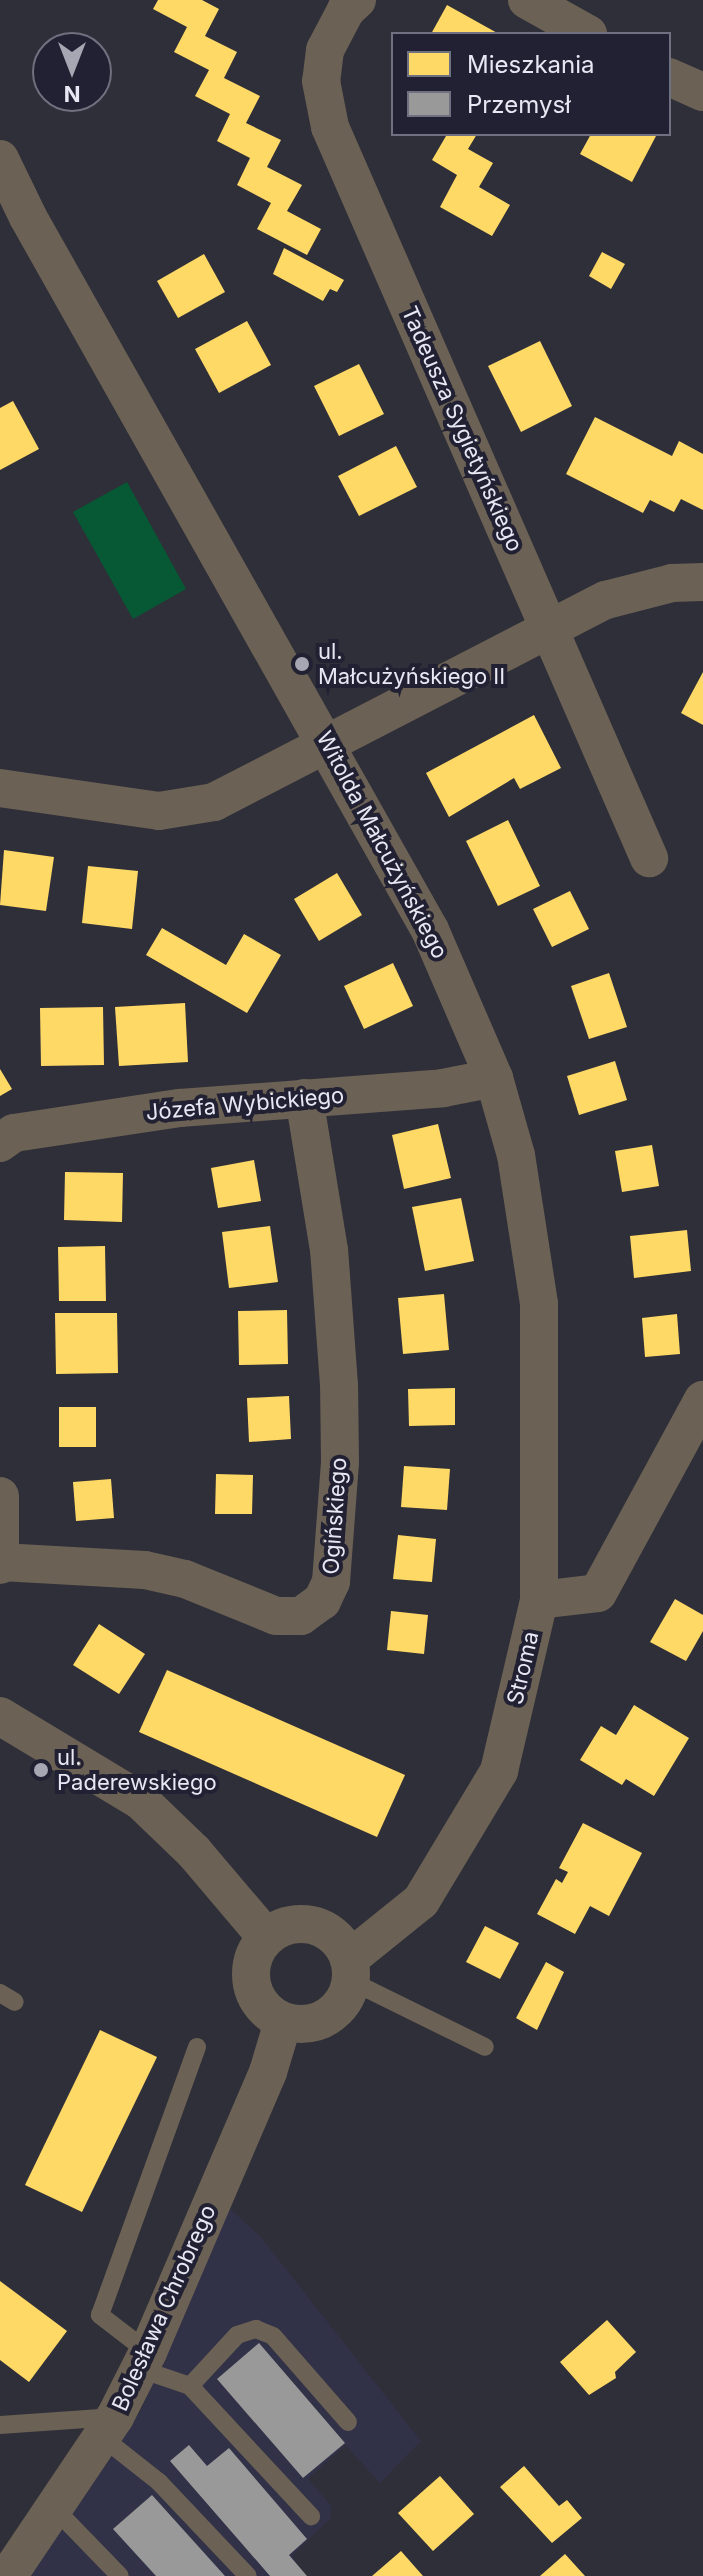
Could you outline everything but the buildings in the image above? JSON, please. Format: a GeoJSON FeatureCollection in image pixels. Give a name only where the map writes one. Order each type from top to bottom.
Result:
{"type":"FeatureCollection","features":[{"type":"Feature","properties":{"kind":"street","name":"Tadeusza Sygietyńskiego"},"geometry":{"type":"LineString","coordinates":[[357,0],[334,29],[325,50],[321,81],[330,127],[649,858]]}},
{"type":"Feature","properties":{"kind":"street"},"geometry":{"type":"LineString","coordinates":[[527,0],[584,32]]}},
{"type":"Feature","properties":{"kind":"street"},"geometry":{"type":"LineString","coordinates":[[671,78],[703,92]]}},
{"type":"Feature","properties":{"kind":"street","name":"Witolda Małcużyńskiego"},"geometry":{"type":"LineString","coordinates":[[0,159],[28,217],[329,745],[430,930],[494,1078],[516,1155],[539,1304],[539,1600]]}},
{"type":"Feature","properties":{"kind":"street"},"geometry":{"type":"LineString","coordinates":[[0,788],[159,811],[214,802],[329,745],[549,628],[638,589],[703,582]]}},
{"type":"Feature","properties":{"kind":"street","name":"Józefa Wybickiego"},"geometry":{"type":"LineString","coordinates":[[0,1143],[14,1133],[180,1108],[443,1088],[494,1078]]}},
{"type":"Feature","properties":{"kind":"street","name":"Ogińskiego"},"geometry":{"type":"LineString","coordinates":[[1,1564],[145,1570],[185,1579],[276,1616],[301,1616],[322,1601],[331,1582],[340,1462],[339,1385],[329,1250],[304,1098]]}},
{"type":"Feature","properties":{"kind":"street"},"geometry":{"type":"LineString","coordinates":[[539,1600],[598,1593],[703,1400]]}},
{"type":"Feature","properties":{"kind":"street"},"geometry":{"type":"LineString","coordinates":[[0,1496],[1,1564]]}},
{"type":"Feature","properties":{"kind":"street","name":"Stroma"},"geometry":{"type":"LineString","coordinates":[[350,1970],[421,1901],[499,1771],[539,1600]]}},
{"type":"Feature","properties":{"kind":"street"},"geometry":{"type":"LineString","coordinates":[[0,1716],[141,1801],[194,1852],[266,1937]]}},
{"type":"Feature","properties":{"kind":"street"},"geometry":{"type":"LineString","coordinates":[[304,1923],[331,1935],[350,1970],[344,2002],[327,2018],[306,2025],[283,2022],[263,2007],[251,1984],[256,1951],[266,1937],[304,1923]]}},
{"type":"Feature","properties":{"kind":"street","name":"Bolesława Chrobrego"},"geometry":{"type":"LineString","coordinates":[[10,2556],[55,2509],[108,2427],[144,2360],[268,2072],[283,2022]]}},
{"type":"Feature","properties":{"kind":"lane"},"geometry":{"type":"LineString","coordinates":[[350,1970],[485,2047]]}},
{"type":"Feature","properties":{"kind":"lane"},"geometry":{"type":"LineString","coordinates":[[197,2047],[100,2315],[144,2360],[190,2386],[311,2516]]}},
{"type":"Feature","properties":{"kind":"lane"},"geometry":{"type":"LineString","coordinates":[[190,2386],[237,2335],[256,2329],[273,2336],[348,2422]]}},
{"type":"Feature","properties":{"kind":"lane"},"geometry":{"type":"LineString","coordinates":[[0,2425],[108,2427],[248,2576]]}},
{"type":"Feature","properties":{"kind":"lane"},"geometry":{"type":"LineString","coordinates":[[55,2509],[120,2576]]}},
{"type":"Feature","properties":{"kind":"shaded area"},"geometry":{"type":"Polygon","coordinates":[[[227,2206],[261,2237],[421,2441],[380,2483],[345,2445],[308,2479],[332,2506],[330,2519],[292,2556],[306,2576],[9,2576],[95,2479],[140,2412],[227,2206]]]}},
{"type":"Feature","properties":{"kind":"green space"},"geometry":{"type":"Polygon","coordinates":[[[127,482],[186,589],[133,619],[73,512],[127,482]]]}},
{"type":"Feature","properties":{"kind":"place","name":"ul. Małcużyńskiego II"},"geometry":{"type":"Point","coordinates":[302,664]}},
{"type":"Feature","properties":{"kind":"place","name":"ul. Paderewskiego"},"geometry":{"type":"Point","coordinates":[41,1770]}}]}
